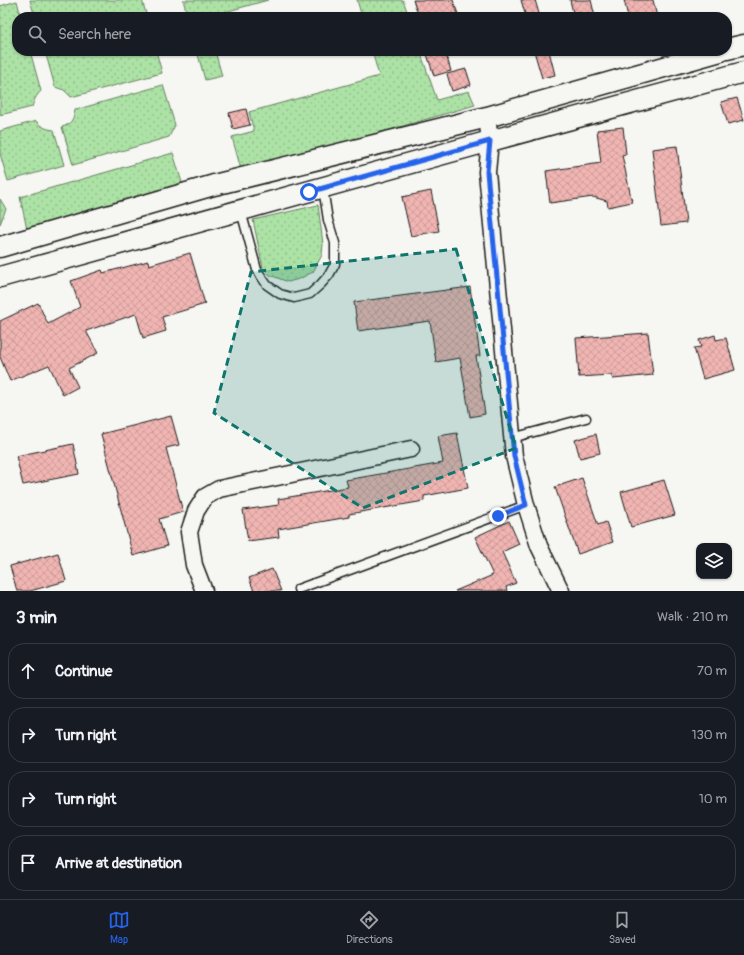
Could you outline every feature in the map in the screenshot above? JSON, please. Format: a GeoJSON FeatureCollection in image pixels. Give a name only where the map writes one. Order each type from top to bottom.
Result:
{"type":"FeatureCollection","features":[{"type":"Feature","properties":{"kind":"street"},"geometry":{"type":"LineString","coordinates":[[732,48],[744,44]]}},
{"type":"Feature","properties":{"kind":"street"},"geometry":{"type":"LineString","coordinates":[[0,247],[214,185],[487,117],[703,56]]}},
{"type":"Feature","properties":{"kind":"street"},"geometry":{"type":"LineString","coordinates":[[0,277],[744,72]]}},
{"type":"Feature","properties":{"kind":"street"},"geometry":{"type":"LineString","coordinates":[[487,117],[490,141],[487,172],[514,456],[526,505],[539,546],[561,591]]}},
{"type":"Feature","properties":{"kind":"street"},"geometry":{"type":"LineString","coordinates":[[204,591],[194,565],[189,532],[196,511],[206,497],[219,489],[411,449]]}},
{"type":"Feature","properties":{"kind":"lane"},"geometry":{"type":"LineString","coordinates":[[241,211],[257,270],[267,285],[280,294],[294,298],[310,294],[329,276],[335,264],[335,244],[328,220],[323,188]]}},
{"type":"Feature","properties":{"kind":"lane"},"geometry":{"type":"LineString","coordinates":[[512,438],[586,418]]}},
{"type":"Feature","properties":{"kind":"lane"},"geometry":{"type":"LineString","coordinates":[[298,589],[526,505]]}},
{"type":"Feature","properties":{"kind":"highlighted area"},"geometry":{"type":"Polygon","coordinates":[[[456,249],[516,448],[363,508],[214,413],[251,272],[456,249]]]}},
{"type":"Feature","properties":{"kind":"green space"},"geometry":{"type":"Polygon","coordinates":[[[30,0],[142,0],[146,12],[34,12],[30,0]]]}},
{"type":"Feature","properties":{"kind":"green space"},"geometry":{"type":"Polygon","coordinates":[[[183,0],[268,0],[225,12],[187,12],[183,0]]]}},
{"type":"Feature","properties":{"kind":"green space"},"geometry":{"type":"Polygon","coordinates":[[[357,0],[403,0],[407,12],[361,12],[357,0]]]}},
{"type":"Feature","properties":{"kind":"green space"},"geometry":{"type":"Polygon","coordinates":[[[17,1],[20,12],[12,12],[12,56],[31,56],[41,91],[35,98],[32,107],[0,115],[0,6],[17,1]]]}},
{"type":"Feature","properties":{"kind":"green space"},"geometry":{"type":"Polygon","coordinates":[[[46,56],[157,56],[162,73],[71,97],[64,90],[55,87],[46,56]]]}},
{"type":"Feature","properties":{"kind":"green space"},"geometry":{"type":"Polygon","coordinates":[[[198,56],[216,56],[222,76],[205,80],[198,56]]]}},
{"type":"Feature","properties":{"kind":"green space"},"geometry":{"type":"Polygon","coordinates":[[[373,56],[422,56],[437,100],[469,91],[475,105],[242,173],[232,137],[254,131],[249,112],[379,76],[373,56]]]}},
{"type":"Feature","properties":{"kind":"green space"},"geometry":{"type":"Polygon","coordinates":[[[163,85],[175,125],[169,137],[73,165],[62,127],[71,121],[75,110],[163,85]]]}},
{"type":"Feature","properties":{"kind":"green space"},"geometry":{"type":"Polygon","coordinates":[[[36,121],[44,127],[54,130],[64,165],[8,181],[0,154],[0,131],[36,121]]]}},
{"type":"Feature","properties":{"kind":"green space"},"geometry":{"type":"Polygon","coordinates":[[[173,153],[184,189],[28,234],[20,197],[173,153]]]}},
{"type":"Feature","properties":{"kind":"green space"},"geometry":{"type":"Polygon","coordinates":[[[0,199],[6,209],[0,224],[0,199]]]}},
{"type":"Feature","properties":{"kind":"green space"},"geometry":{"type":"Polygon","coordinates":[[[318,205],[323,244],[322,255],[313,272],[299,279],[288,282],[270,275],[263,268],[253,220],[318,205]]]}},
{"type":"Feature","properties":{"kind":"building"},"geometry":{"type":"Polygon","coordinates":[[[413,0],[453,0],[457,12],[417,12],[413,0]]]}},
{"type":"Feature","properties":{"kind":"building"},"geometry":{"type":"Polygon","coordinates":[[[521,0],[535,0],[539,12],[525,12],[521,0]]]}},
{"type":"Feature","properties":{"kind":"building"},"geometry":{"type":"Polygon","coordinates":[[[570,0],[591,0],[594,12],[573,12],[570,0]]]}},
{"type":"Feature","properties":{"kind":"building"},"geometry":{"type":"Polygon","coordinates":[[[624,0],[653,0],[656,12],[627,12],[624,0]]]}},
{"type":"Feature","properties":{"kind":"building"},"geometry":{"type":"Polygon","coordinates":[[[428,56],[446,56],[451,71],[434,76],[428,56]]]}},
{"type":"Feature","properties":{"kind":"building"},"geometry":{"type":"Polygon","coordinates":[[[535,56],[550,56],[555,75],[542,78],[535,56]]]}},
{"type":"Feature","properties":{"kind":"building"},"geometry":{"type":"Polygon","coordinates":[[[466,69],[471,85],[452,91],[447,74],[466,69]]]}},
{"type":"Feature","properties":{"kind":"building"},"geometry":{"type":"Polygon","coordinates":[[[737,98],[744,120],[728,124],[721,102],[737,98]]]}},
{"type":"Feature","properties":{"kind":"building"},"geometry":{"type":"Polygon","coordinates":[[[246,109],[250,125],[233,129],[229,113],[246,109]]]}},
{"type":"Feature","properties":{"kind":"building"},"geometry":{"type":"Polygon","coordinates":[[[623,127],[626,154],[622,155],[632,202],[608,207],[607,201],[593,197],[550,203],[546,171],[601,163],[597,130],[623,127]]]}},
{"type":"Feature","properties":{"kind":"building"},"geometry":{"type":"Polygon","coordinates":[[[677,146],[686,223],[661,226],[652,149],[677,146]]]}},
{"type":"Feature","properties":{"kind":"building"},"geometry":{"type":"Polygon","coordinates":[[[431,191],[439,231],[411,236],[402,197],[431,191]]]}},
{"type":"Feature","properties":{"kind":"building"},"geometry":{"type":"Polygon","coordinates":[[[190,253],[205,304],[162,317],[166,331],[143,338],[136,314],[86,331],[98,353],[69,368],[78,387],[63,395],[49,365],[10,381],[0,357],[0,321],[38,303],[48,324],[80,307],[71,281],[102,270],[103,273],[148,261],[149,265],[190,253]]]}},
{"type":"Feature","properties":{"kind":"building"},"geometry":{"type":"Polygon","coordinates":[[[470,287],[480,356],[476,356],[485,414],[470,417],[460,358],[436,362],[430,321],[358,331],[354,302],[470,287]]]}},
{"type":"Feature","properties":{"kind":"building"},"geometry":{"type":"Polygon","coordinates":[[[648,333],[653,375],[613,379],[611,375],[579,377],[576,338],[648,333]]]}},
{"type":"Feature","properties":{"kind":"building"},"geometry":{"type":"Polygon","coordinates":[[[715,335],[716,340],[726,338],[735,370],[703,379],[694,348],[701,347],[699,340],[715,335]]]}},
{"type":"Feature","properties":{"kind":"building"},"geometry":{"type":"Polygon","coordinates":[[[171,416],[179,445],[166,448],[183,512],[159,519],[167,546],[133,556],[101,434],[171,416]]]}},
{"type":"Feature","properties":{"kind":"building"},"geometry":{"type":"Polygon","coordinates":[[[457,433],[468,488],[424,496],[424,501],[349,514],[349,517],[278,529],[279,537],[248,541],[243,510],[279,505],[278,499],[348,487],[346,480],[443,463],[438,436],[457,433]]]}},
{"type":"Feature","properties":{"kind":"building"},"geometry":{"type":"Polygon","coordinates":[[[596,434],[600,453],[580,458],[575,440],[596,434]]]}},
{"type":"Feature","properties":{"kind":"building"},"geometry":{"type":"Polygon","coordinates":[[[73,444],[79,474],[23,485],[16,456],[73,444]]]}},
{"type":"Feature","properties":{"kind":"building"},"geometry":{"type":"Polygon","coordinates":[[[582,478],[598,525],[606,522],[613,542],[578,554],[555,487],[582,478]]]}},
{"type":"Feature","properties":{"kind":"building"},"geometry":{"type":"Polygon","coordinates":[[[664,480],[675,515],[631,527],[621,492],[664,480]]]}},
{"type":"Feature","properties":{"kind":"building"},"geometry":{"type":"Polygon","coordinates":[[[509,521],[519,544],[502,552],[516,583],[506,587],[507,591],[455,591],[493,575],[475,537],[509,521]]]}},
{"type":"Feature","properties":{"kind":"building"},"geometry":{"type":"Polygon","coordinates":[[[58,553],[66,581],[30,591],[17,591],[10,566],[58,553]]]}},
{"type":"Feature","properties":{"kind":"building"},"geometry":{"type":"Polygon","coordinates":[[[272,569],[281,591],[254,591],[249,578],[272,569]]]}},
{"type":"Feature","properties":{"kind":"route"},"geometry":{"type":"LineString","coordinates":[[309,192],[490,141],[487,172],[514,456],[526,505],[498,516]]}}]}
